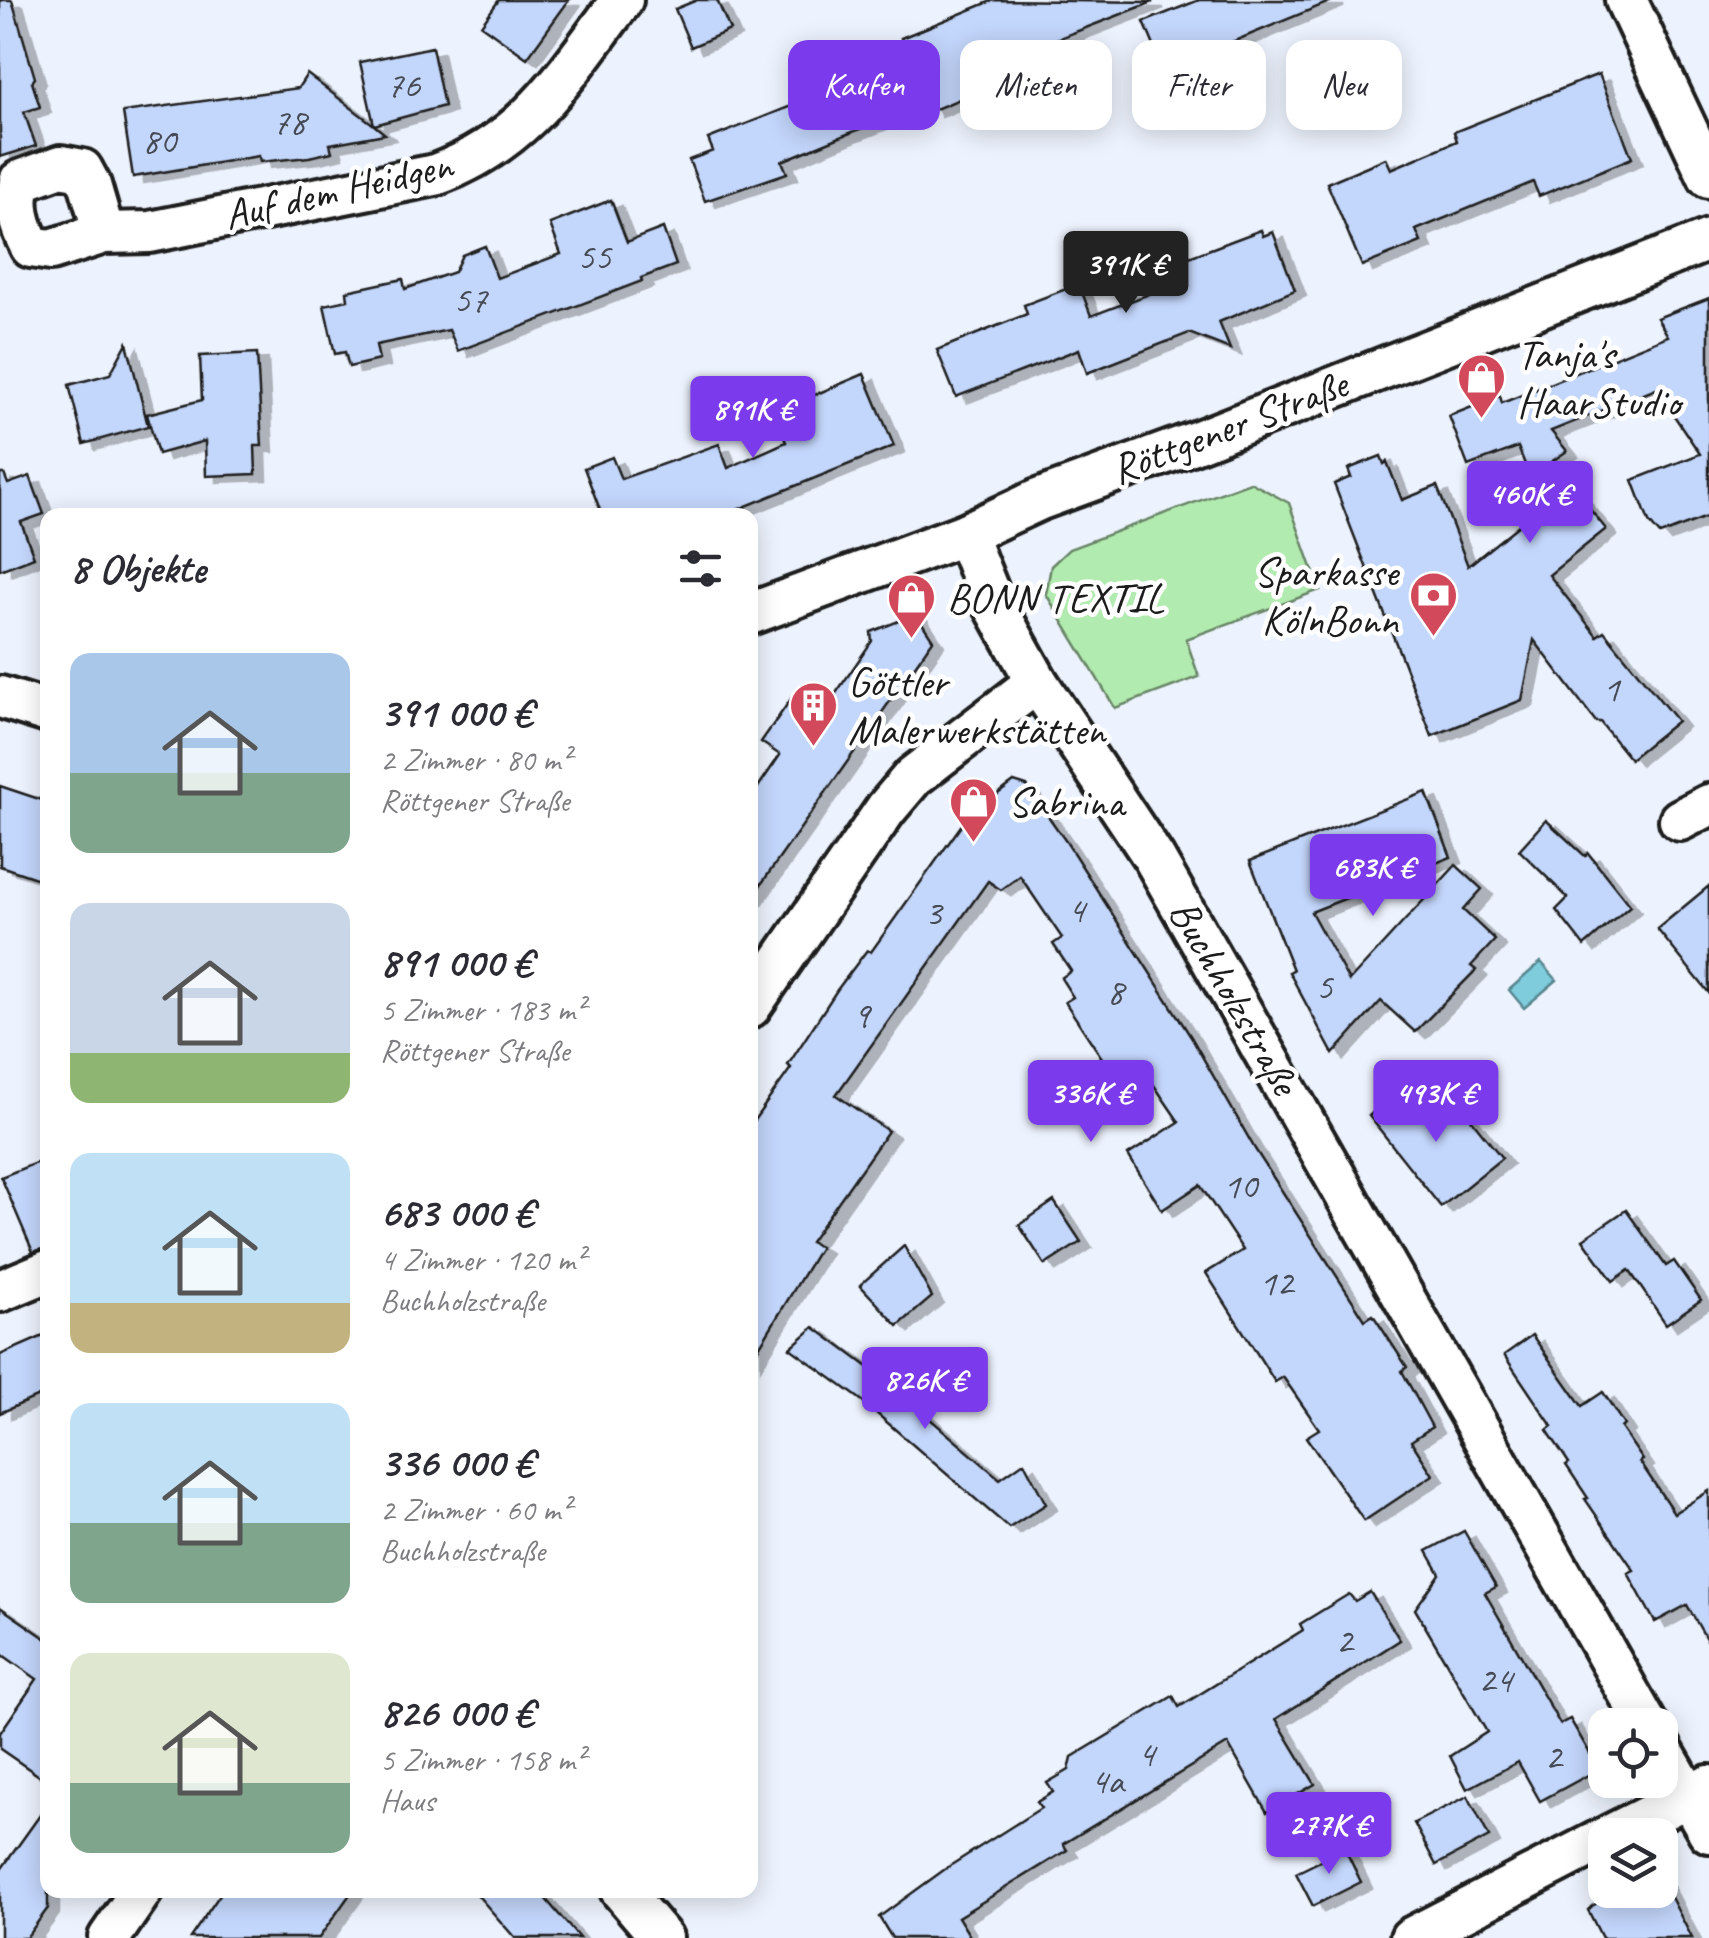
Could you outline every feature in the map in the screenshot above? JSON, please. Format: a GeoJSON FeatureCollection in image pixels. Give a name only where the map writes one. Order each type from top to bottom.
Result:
{"type":"FeatureCollection","features":[{"type":"Feature","properties":{"kind":"street","name":"Auf dem Heidgen"},"geometry":{"type":"LineString","coordinates":[[104,234],[150,232],[435,175],[464,164],[501,142],[532,115],[622,0]]}},
{"type":"Feature","properties":{"kind":"street"},"geometry":{"type":"LineString","coordinates":[[1626,0],[1709,178]]}},
{"type":"Feature","properties":{"kind":"street","name":"Röttgener Straße"},"geometry":{"type":"LineString","coordinates":[[758,611],[964,534],[1038,500],[1709,240]]}},
{"type":"Feature","properties":{"kind":"street","name":"Buchholzstraße"},"geometry":{"type":"LineString","coordinates":[[964,534],[992,601],[1037,682],[1154,858],[1217,964],[1637,1708]]}},
{"type":"Feature","properties":{"kind":"street"},"geometry":{"type":"LineString","coordinates":[[758,995],[886,809],[913,777],[1037,682]]}},
{"type":"Feature","properties":{"kind":"street"},"geometry":{"type":"LineString","coordinates":[[0,697],[40,710]]}},
{"type":"Feature","properties":{"kind":"street"},"geometry":{"type":"LineString","coordinates":[[0,1291],[40,1274]]}},
{"type":"Feature","properties":{"kind":"street"},"geometry":{"type":"LineString","coordinates":[[1678,1767],[1699,1791],[1709,1832]]}},
{"type":"Feature","properties":{"kind":"street"},"geometry":{"type":"LineString","coordinates":[[1646,1818],[1699,1791]]}},
{"type":"Feature","properties":{"kind":"street"},"geometry":{"type":"LineString","coordinates":[[1411,1938],[1588,1847]]}},
{"type":"Feature","properties":{"kind":"street"},"geometry":{"type":"LineString","coordinates":[[109,1938],[136,1898]]}},
{"type":"Feature","properties":{"kind":"street"},"geometry":{"type":"LineString","coordinates":[[627,1898],[662,1938]]}},
{"type":"Feature","properties":{"kind":"green space"},"geometry":{"type":"Polygon","coordinates":[[[1250,482],[1289,503],[1320,590],[1186,639],[1199,677],[1115,708],[1046,594],[1051,566],[1069,549],[1250,482]]]}},
{"type":"Feature","properties":{"kind":"water"},"geometry":{"type":"Polygon","coordinates":[[[1541,962],[1557,980],[1524,1008],[1509,990],[1541,962]]]}},
{"type":"Feature","properties":{"kind":"building"},"geometry":{"type":"Polygon","coordinates":[[[0,0],[12,0],[40,107],[24,112],[36,146],[0,157],[0,0]]]}},
{"type":"Feature","properties":{"kind":"building"},"geometry":{"type":"Polygon","coordinates":[[[499,0],[569,0],[527,58],[481,25],[499,0]]]}},
{"type":"Feature","properties":{"kind":"building"},"geometry":{"type":"Polygon","coordinates":[[[697,0],[717,0],[730,30],[691,47],[675,9],[697,0]]]}},
{"type":"Feature","properties":{"kind":"building"},"geometry":{"type":"Polygon","coordinates":[[[994,0],[1153,2],[1054,40],[960,40],[960,99],[940,107],[940,40],[901,38],[994,0]]]}},
{"type":"Feature","properties":{"kind":"building"},"geometry":{"type":"Polygon","coordinates":[[[1199,0],[1332,0],[1237,40],[1152,40],[1144,22],[1199,0]]]}},
{"type":"Feature","properties":{"kind":"building"},"geometry":{"type":"Polygon","coordinates":[[[432,47],[444,106],[374,125],[360,62],[432,47]]]}},
{"type":"Feature","properties":{"kind":"building"},"geometry":{"type":"Polygon","coordinates":[[[307,74],[385,134],[330,144],[332,152],[309,157],[260,162],[259,156],[133,177],[123,112],[298,88],[307,74]]]}},
{"type":"Feature","properties":{"kind":"building"},"geometry":{"type":"Polygon","coordinates":[[[1599,74],[1632,158],[1539,196],[1533,182],[1416,230],[1421,242],[1362,266],[1327,183],[1386,158],[1391,169],[1457,141],[1454,132],[1599,74]]]}},
{"type":"Feature","properties":{"kind":"building"},"geometry":{"type":"Polygon","coordinates":[[[788,107],[788,130],[858,130],[782,161],[787,173],[705,201],[689,160],[713,151],[708,139],[788,107]]]}},
{"type":"Feature","properties":{"kind":"building"},"geometry":{"type":"Polygon","coordinates":[[[611,200],[627,242],[663,228],[676,265],[458,351],[449,330],[376,345],[379,360],[349,367],[345,352],[335,354],[324,305],[348,300],[347,291],[403,279],[405,289],[454,272],[462,255],[485,246],[497,278],[561,254],[550,224],[611,200]]]}},
{"type":"Feature","properties":{"kind":"building"},"geometry":{"type":"Polygon","coordinates":[[[1261,230],[1263,236],[1273,232],[1295,290],[1219,322],[1230,349],[1189,333],[1087,373],[1079,349],[956,397],[937,350],[1027,314],[1024,305],[1079,284],[1091,316],[1160,290],[1173,263],[1261,230]]]}},
{"type":"Feature","properties":{"kind":"building"},"geometry":{"type":"Polygon","coordinates":[[[1709,298],[1709,516],[1660,535],[1649,522],[1633,480],[1700,454],[1656,389],[1551,431],[1567,451],[1551,462],[1606,529],[1549,575],[1597,636],[1604,631],[1677,721],[1630,759],[1596,722],[1534,640],[1522,700],[1432,736],[1334,484],[1351,477],[1348,469],[1381,456],[1402,500],[1437,486],[1468,566],[1541,504],[1518,447],[1468,466],[1449,416],[1500,396],[1502,403],[1668,336],[1657,318],[1709,298]]]}},
{"type":"Feature","properties":{"kind":"building"},"geometry":{"type":"Polygon","coordinates":[[[127,343],[148,426],[84,444],[69,385],[110,374],[127,343]]]}},
{"type":"Feature","properties":{"kind":"building"},"geometry":{"type":"Polygon","coordinates":[[[257,353],[262,446],[255,446],[256,474],[206,476],[205,441],[158,454],[147,414],[202,400],[200,356],[257,353]]]}},
{"type":"Feature","properties":{"kind":"building"},"geometry":{"type":"Polygon","coordinates":[[[864,374],[894,446],[741,508],[599,508],[584,468],[612,457],[621,479],[719,444],[728,468],[786,442],[774,412],[864,374]]]}},
{"type":"Feature","properties":{"kind":"building"},"geometry":{"type":"Polygon","coordinates":[[[0,474],[4,474],[8,484],[30,476],[42,508],[40,515],[21,522],[34,557],[0,570],[0,474]]]}},
{"type":"Feature","properties":{"kind":"building"},"geometry":{"type":"Polygon","coordinates":[[[916,614],[933,640],[758,889],[758,787],[780,755],[761,742],[793,696],[821,715],[872,641],[871,632],[916,614]]]}},
{"type":"Feature","properties":{"kind":"building"},"geometry":{"type":"Polygon","coordinates":[[[1014,782],[1027,786],[1191,1037],[1255,1149],[1365,1320],[1373,1315],[1407,1367],[1402,1371],[1432,1427],[1411,1441],[1433,1475],[1364,1521],[1306,1437],[1319,1429],[1283,1377],[1275,1382],[1206,1273],[1243,1250],[1200,1185],[1162,1210],[1128,1155],[1179,1122],[1143,1069],[1119,1084],[1065,1002],[1073,997],[1061,978],[1071,971],[1053,944],[1062,938],[1020,876],[1001,890],[988,881],[836,1095],[888,1131],[810,1242],[820,1247],[758,1349],[758,1115],[837,990],[867,950],[871,952],[968,816],[1014,782]]]}},
{"type":"Feature","properties":{"kind":"building"},"geometry":{"type":"Polygon","coordinates":[[[0,786],[40,799],[40,879],[0,866],[0,786]]]}},
{"type":"Feature","properties":{"kind":"building"},"geometry":{"type":"Polygon","coordinates":[[[1426,792],[1451,857],[1311,912],[1349,981],[1456,865],[1482,889],[1463,910],[1495,940],[1471,966],[1476,970],[1415,1032],[1381,1001],[1333,1054],[1289,972],[1293,970],[1250,861],[1426,792]]]}},
{"type":"Feature","properties":{"kind":"building"},"geometry":{"type":"Polygon","coordinates":[[[1546,820],[1585,856],[1588,853],[1630,906],[1584,946],[1556,910],[1568,898],[1519,850],[1546,820]]]}},
{"type":"Feature","properties":{"kind":"building"},"geometry":{"type":"Polygon","coordinates":[[[1709,886],[1709,993],[1657,929],[1709,886]]]}},
{"type":"Feature","properties":{"kind":"building"},"geometry":{"type":"Polygon","coordinates":[[[1402,1087],[1434,1125],[1459,1104],[1502,1158],[1441,1207],[1369,1116],[1402,1087]]]}},
{"type":"Feature","properties":{"kind":"building"},"geometry":{"type":"Polygon","coordinates":[[[40,1161],[40,1250],[33,1252],[1,1177],[40,1161]]]}},
{"type":"Feature","properties":{"kind":"building"},"geometry":{"type":"Polygon","coordinates":[[[1054,1201],[1081,1242],[1045,1265],[1019,1225],[1054,1201]]]}},
{"type":"Feature","properties":{"kind":"building"},"geometry":{"type":"Polygon","coordinates":[[[1626,1210],[1666,1266],[1674,1261],[1701,1300],[1666,1324],[1629,1270],[1613,1281],[1583,1239],[1626,1210]]]}},
{"type":"Feature","properties":{"kind":"building"},"geometry":{"type":"Polygon","coordinates":[[[904,1246],[932,1297],[898,1326],[860,1285],[904,1246]]]}},
{"type":"Feature","properties":{"kind":"building"},"geometry":{"type":"Polygon","coordinates":[[[814,1327],[879,1375],[1000,1479],[1024,1462],[1046,1504],[1009,1528],[860,1399],[790,1348],[814,1327]]]}},
{"type":"Feature","properties":{"kind":"building"},"geometry":{"type":"Polygon","coordinates":[[[1532,1335],[1582,1406],[1603,1392],[1643,1460],[1640,1462],[1674,1513],[1709,1491],[1709,1644],[1687,1605],[1655,1622],[1628,1573],[1634,1570],[1585,1499],[1588,1498],[1566,1465],[1569,1463],[1547,1430],[1552,1426],[1504,1355],[1532,1335]]]}},
{"type":"Feature","properties":{"kind":"building"},"geometry":{"type":"Polygon","coordinates":[[[40,1338],[40,1396],[0,1413],[0,1355],[40,1338]]]}},
{"type":"Feature","properties":{"kind":"building"},"geometry":{"type":"Polygon","coordinates":[[[1464,1531],[1496,1587],[1485,1593],[1560,1724],[1570,1719],[1588,1750],[1588,1775],[1540,1801],[1518,1762],[1467,1789],[1450,1756],[1487,1732],[1415,1609],[1440,1574],[1427,1551],[1464,1531]]]}},
{"type":"Feature","properties":{"kind":"building"},"geometry":{"type":"Polygon","coordinates":[[[1370,1592],[1400,1640],[1276,1719],[1315,1784],[1267,1812],[1228,1744],[1063,1844],[1067,1850],[958,1917],[971,1938],[892,1938],[879,1917],[1041,1808],[1037,1802],[1053,1792],[1047,1783],[1069,1770],[1072,1757],[1173,1696],[1179,1707],[1303,1630],[1300,1624],[1349,1594],[1355,1601],[1370,1592]]]}},
{"type":"Feature","properties":{"kind":"building"},"geometry":{"type":"Polygon","coordinates":[[[0,1607],[40,1634],[40,1776],[0,1749],[0,1733],[37,1679],[0,1653],[0,1607]]]}},
{"type":"Feature","properties":{"kind":"building"},"geometry":{"type":"Polygon","coordinates":[[[1468,1796],[1489,1837],[1436,1865],[1414,1823],[1468,1796]]]}},
{"type":"Feature","properties":{"kind":"building"},"geometry":{"type":"Polygon","coordinates":[[[40,1815],[40,1898],[48,1898],[48,1908],[26,1938],[0,1938],[0,1871],[40,1815]]]}},
{"type":"Feature","properties":{"kind":"building"},"geometry":{"type":"Polygon","coordinates":[[[1345,1849],[1361,1882],[1313,1906],[1296,1873],[1345,1849]]]}},
{"type":"Feature","properties":{"kind":"building"},"geometry":{"type":"Polygon","coordinates":[[[218,1898],[347,1898],[319,1938],[190,1938],[218,1898]]]}},
{"type":"Feature","properties":{"kind":"building"},"geometry":{"type":"Polygon","coordinates":[[[480,1898],[545,1898],[579,1938],[515,1938],[480,1898]]]}},
{"type":"Feature","properties":{"kind":"building"},"geometry":{"type":"Polygon","coordinates":[[[1676,1908],[1692,1938],[1602,1938],[1588,1910],[1676,1908]]]}},
{"type":"Feature","properties":{"kind":"place","name":"Tanja's HaarStudio"},"geometry":{"type":"Point","coordinates":[1482,420]}},
{"type":"Feature","properties":{"kind":"place","name":"Sparkasse KölnBonn"},"geometry":{"type":"Point","coordinates":[1433,638]}},
{"type":"Feature","properties":{"kind":"place","name":"BONN TEXTIL"},"geometry":{"type":"Point","coordinates":[912,640]}},
{"type":"Feature","properties":{"kind":"place","name":"Göttler Malerwerkstätten"},"geometry":{"type":"Point","coordinates":[813,748]}},
{"type":"Feature","properties":{"kind":"place","name":"Sabrina"},"geometry":{"type":"Point","coordinates":[973,844]}}]}
